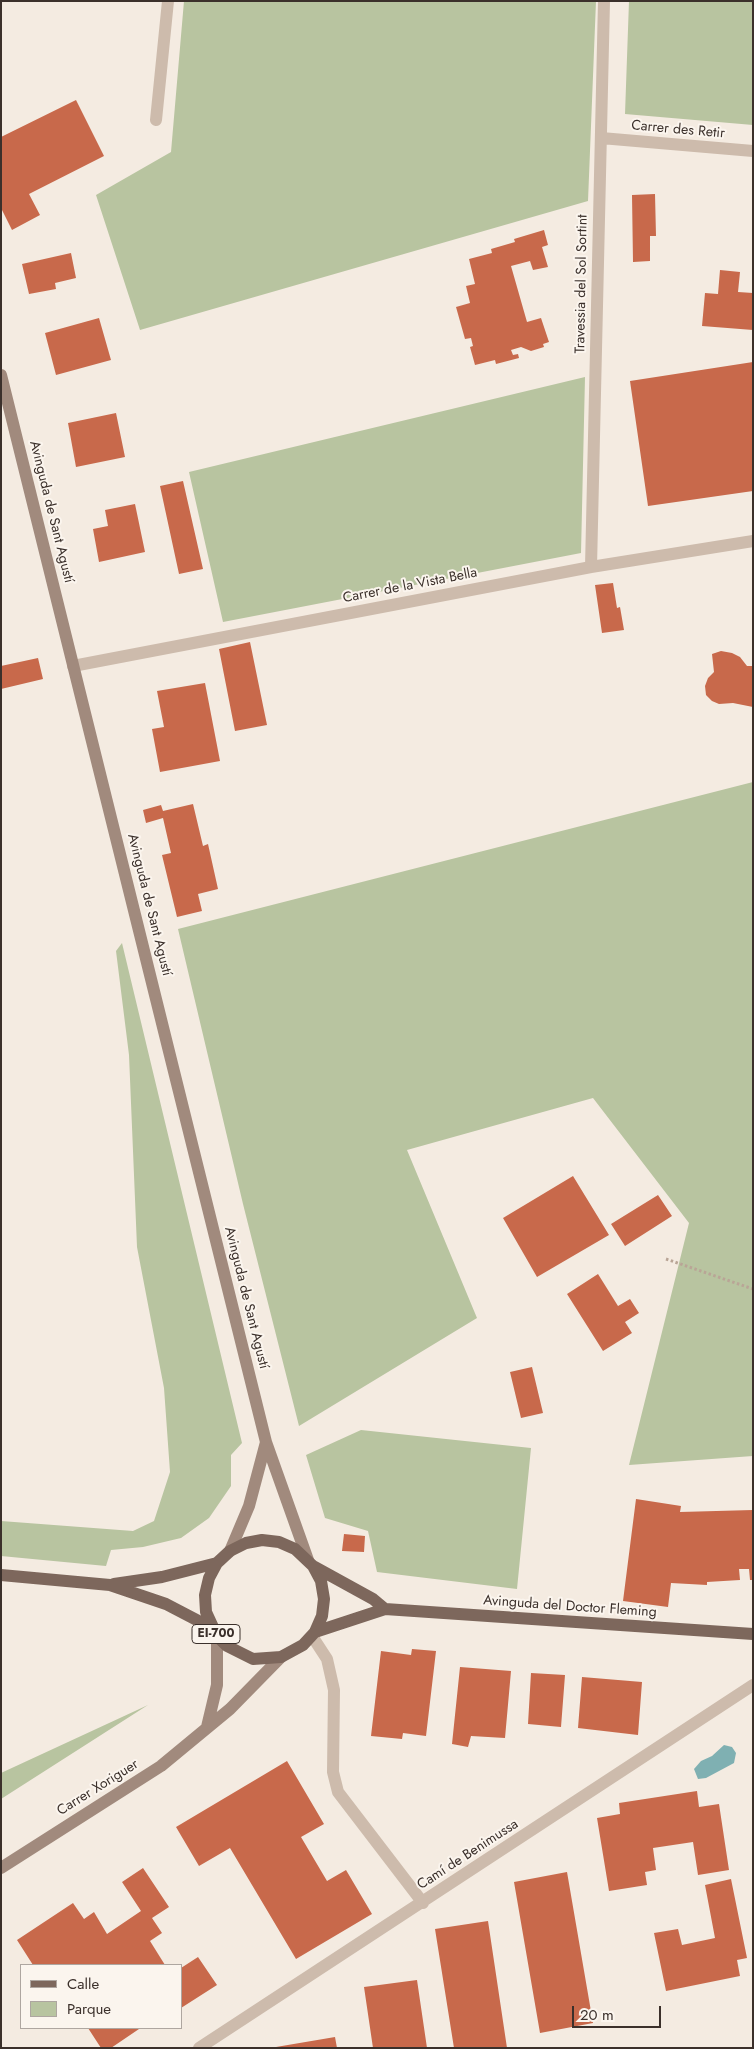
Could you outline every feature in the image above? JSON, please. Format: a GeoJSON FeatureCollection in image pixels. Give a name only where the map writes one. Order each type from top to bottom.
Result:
{"type":"FeatureCollection","features":[{"type":"Feature","properties":{"kind":"main road","name":"EI-700"},"geometry":{"type":"LineString","coordinates":[[214,1632],[206,1612],[205,1595],[209,1578],[217,1563],[230,1551],[246,1543],[262,1540],[279,1542],[295,1549],[311,1563],[373,1599],[385,1609]]}},
{"type":"Feature","properties":{"kind":"main road","name":"EI-700"},"geometry":{"type":"LineString","coordinates":[[110,1585],[162,1577],[217,1563]]}},
{"type":"Feature","properties":{"kind":"main road"},"geometry":{"type":"LineString","coordinates":[[281,1658],[293,1652],[313,1634],[322,1616],[324,1599],[321,1582],[311,1563]]}},
{"type":"Feature","properties":{"kind":"main road","name":"EI-700"},"geometry":{"type":"LineString","coordinates":[[1,1575],[110,1585],[166,1604],[214,1632],[227,1646],[246,1656],[267,1660],[281,1658]]}},
{"type":"Feature","properties":{"kind":"main road","name":"Avinguda del Doctor Fleming"},"geometry":{"type":"LineString","coordinates":[[313,1634],[385,1609],[753,1634]]}},
{"type":"Feature","properties":{"kind":"street"},"geometry":{"type":"LineString","coordinates":[[156,120],[168,1]]}},
{"type":"Feature","properties":{"kind":"street","name":"Travessia del Sol Sortint"},"geometry":{"type":"LineString","coordinates":[[591,567],[604,1]]}},
{"type":"Feature","properties":{"kind":"street","name":"Carrer des Retir"},"geometry":{"type":"LineString","coordinates":[[601,138],[753,151]]}},
{"type":"Feature","properties":{"kind":"street","name":"Avinguda de Sant Agustí"},"geometry":{"type":"LineString","coordinates":[[1,375],[266,1442],[311,1563]]}},
{"type":"Feature","properties":{"kind":"street","name":"Carrer de la Vista Bella"},"geometry":{"type":"LineString","coordinates":[[73,666],[591,567],[753,541]]}},
{"type":"Feature","properties":{"kind":"street","name":"Avinguda de Sant Agustí"},"geometry":{"type":"LineString","coordinates":[[230,1551],[248,1506],[266,1442]]}},
{"type":"Feature","properties":{"kind":"street"},"geometry":{"type":"LineString","coordinates":[[207,1728],[217,1685],[214,1632]]}},
{"type":"Feature","properties":{"kind":"street"},"geometry":{"type":"LineString","coordinates":[[313,1634],[327,1658],[334,1690],[333,1772],[338,1792],[423,1903]]}},
{"type":"Feature","properties":{"kind":"street","name":"Carrer Xoriguer"},"geometry":{"type":"LineString","coordinates":[[1,1868],[160,1766],[230,1709],[281,1658]]}},
{"type":"Feature","properties":{"kind":"street","name":"Camí de Benimussa"},"geometry":{"type":"LineString","coordinates":[[199,2048],[753,1685]]}},
{"type":"Feature","properties":{"kind":"path"},"geometry":{"type":"LineString","coordinates":[[666,1260],[753,1289]]}},
{"type":"Feature","properties":{"kind":"green space"},"geometry":{"type":"Polygon","coordinates":[[[184,1],[596,1],[588,201],[140,330],[96,195],[171,152],[184,1]]]}},
{"type":"Feature","properties":{"kind":"green space"},"geometry":{"type":"Polygon","coordinates":[[[629,1],[753,1],[753,125],[625,114],[629,1]]]}},
{"type":"Feature","properties":{"kind":"green space"},"geometry":{"type":"Polygon","coordinates":[[[585,377],[581,553],[223,622],[189,472],[585,377]]]}},
{"type":"Feature","properties":{"kind":"green space"},"geometry":{"type":"Polygon","coordinates":[[[753,782],[753,1456],[629,1465],[689,1223],[593,1098],[407,1150],[477,1318],[299,1426],[243,1204],[178,929],[753,782]]]}},
{"type":"Feature","properties":{"kind":"green space"},"geometry":{"type":"Polygon","coordinates":[[[122,943],[242,1443],[231,1455],[231,1486],[209,1518],[181,1538],[143,1547],[111,1550],[106,1566],[1,1556],[1,1521],[133,1531],[154,1521],[170,1472],[164,1388],[137,1247],[129,1055],[116,951],[122,943]]]}},
{"type":"Feature","properties":{"kind":"green space"},"geometry":{"type":"Polygon","coordinates":[[[361,1430],[531,1448],[517,1589],[377,1572],[368,1531],[325,1518],[306,1455],[361,1430]]]}},
{"type":"Feature","properties":{"kind":"green space"},"geometry":{"type":"Polygon","coordinates":[[[148,1705],[1,1799],[1,1773],[148,1705]]]}},
{"type":"Feature","properties":{"kind":"water"},"geometry":{"type":"Polygon","coordinates":[[[724,1745],[732,1747],[736,1753],[734,1763],[706,1778],[698,1779],[694,1769],[701,1761],[712,1756],[724,1745]]]}},
{"type":"Feature","properties":{"kind":"building"},"geometry":{"type":"Polygon","coordinates":[[[76,100],[104,156],[29,194],[40,215],[12,230],[1,208],[1,137],[76,100]]]}},
{"type":"Feature","properties":{"kind":"building"},"geometry":{"type":"Polygon","coordinates":[[[655,194],[656,236],[650,236],[650,261],[633,262],[632,195],[655,194]]]}},
{"type":"Feature","properties":{"kind":"building"},"geometry":{"type":"Polygon","coordinates":[[[544,230],[548,245],[542,247],[548,267],[533,270],[530,261],[511,266],[527,322],[541,318],[549,342],[543,344],[544,347],[531,351],[521,347],[511,350],[513,355],[518,354],[519,358],[496,364],[495,360],[475,365],[470,347],[473,346],[471,338],[465,339],[456,307],[470,303],[466,286],[475,284],[469,259],[492,253],[491,249],[515,242],[514,239],[544,230]]]}},
{"type":"Feature","properties":{"kind":"building"},"geometry":{"type":"Polygon","coordinates":[[[71,253],[76,278],[55,283],[56,289],[29,294],[22,264],[71,253]]]}},
{"type":"Feature","properties":{"kind":"building"},"geometry":{"type":"Polygon","coordinates":[[[720,270],[740,272],[738,292],[753,293],[753,330],[702,326],[705,293],[718,294],[720,270]]]}},
{"type":"Feature","properties":{"kind":"building"},"geometry":{"type":"Polygon","coordinates":[[[99,318],[111,360],[56,375],[45,333],[99,318]]]}},
{"type":"Feature","properties":{"kind":"building"},"geometry":{"type":"Polygon","coordinates":[[[753,362],[753,491],[648,506],[630,381],[753,362]]]}},
{"type":"Feature","properties":{"kind":"building"},"geometry":{"type":"Polygon","coordinates":[[[116,413],[125,457],[76,467],[68,423],[116,413]]]}},
{"type":"Feature","properties":{"kind":"building"},"geometry":{"type":"Polygon","coordinates":[[[183,481],[203,569],[179,574],[160,486],[183,481]]]}},
{"type":"Feature","properties":{"kind":"building"},"geometry":{"type":"Polygon","coordinates":[[[135,504],[145,552],[99,562],[93,529],[108,526],[105,510],[135,504]]]}},
{"type":"Feature","properties":{"kind":"building"},"geometry":{"type":"Polygon","coordinates":[[[613,583],[617,608],[620,607],[624,630],[602,633],[595,585],[613,583]]]}},
{"type":"Feature","properties":{"kind":"building"},"geometry":{"type":"Polygon","coordinates":[[[250,642],[267,725],[235,731],[219,649],[250,642]]]}},
{"type":"Feature","properties":{"kind":"building"},"geometry":{"type":"Polygon","coordinates":[[[721,651],[732,653],[740,657],[747,666],[753,666],[753,707],[733,703],[719,704],[712,701],[706,695],[705,686],[708,678],[714,672],[712,654],[721,651]]]}},
{"type":"Feature","properties":{"kind":"building"},"geometry":{"type":"Polygon","coordinates":[[[38,658],[43,679],[1,689],[1,666],[38,658]]]}},
{"type":"Feature","properties":{"kind":"building"},"geometry":{"type":"Polygon","coordinates":[[[205,683],[220,761],[160,772],[152,729],[164,727],[157,691],[205,683]]]}},
{"type":"Feature","properties":{"kind":"building"},"geometry":{"type":"Polygon","coordinates":[[[193,804],[203,846],[208,844],[218,889],[198,894],[202,911],[177,917],[162,855],[171,853],[163,818],[146,823],[143,810],[161,805],[163,811],[193,804]]]}},
{"type":"Feature","properties":{"kind":"building"},"geometry":{"type":"Polygon","coordinates":[[[573,1176],[609,1235],[537,1277],[503,1218],[573,1176]]]}},
{"type":"Feature","properties":{"kind":"building"},"geometry":{"type":"Polygon","coordinates":[[[658,1195],[672,1216],[625,1246],[611,1224],[658,1195]]]}},
{"type":"Feature","properties":{"kind":"building"},"geometry":{"type":"Polygon","coordinates":[[[598,1274],[618,1306],[630,1299],[639,1313],[625,1322],[632,1333],[603,1351],[567,1294],[598,1274]]]}},
{"type":"Feature","properties":{"kind":"building"},"geometry":{"type":"Polygon","coordinates":[[[532,1367],[543,1413],[521,1418],[510,1372],[532,1367]]]}},
{"type":"Feature","properties":{"kind":"building"},"geometry":{"type":"Polygon","coordinates":[[[636,1499],[681,1506],[680,1512],[753,1510],[753,1580],[750,1580],[749,1569],[739,1569],[740,1580],[707,1582],[707,1585],[671,1583],[668,1607],[623,1601],[636,1499]]]}},
{"type":"Feature","properties":{"kind":"building"},"geometry":{"type":"Polygon","coordinates":[[[344,1534],[365,1536],[364,1552],[342,1551],[344,1534]]]}},
{"type":"Feature","properties":{"kind":"building"},"geometry":{"type":"Polygon","coordinates":[[[412,1649],[436,1651],[426,1736],[403,1733],[402,1739],[371,1736],[381,1651],[411,1655],[412,1649]]]}},
{"type":"Feature","properties":{"kind":"building"},"geometry":{"type":"Polygon","coordinates":[[[460,1667],[511,1671],[505,1738],[471,1736],[468,1747],[452,1744],[460,1667]]]}},
{"type":"Feature","properties":{"kind":"building"},"geometry":{"type":"Polygon","coordinates":[[[531,1673],[565,1675],[561,1727],[528,1724],[531,1673]]]}},
{"type":"Feature","properties":{"kind":"building"},"geometry":{"type":"Polygon","coordinates":[[[582,1677],[642,1682],[638,1735],[578,1728],[582,1677]]]}},
{"type":"Feature","properties":{"kind":"building"},"geometry":{"type":"Polygon","coordinates":[[[287,1761],[324,1824],[301,1837],[327,1881],[346,1870],[372,1914],[296,1959],[230,1848],[199,1866],[176,1827],[287,1761]]]}},
{"type":"Feature","properties":{"kind":"building"},"geometry":{"type":"Polygon","coordinates":[[[697,1791],[699,1807],[719,1804],[729,1870],[698,1875],[693,1842],[653,1848],[656,1870],[645,1872],[647,1885],[609,1891],[597,1818],[620,1814],[619,1803],[697,1791]]]}},
{"type":"Feature","properties":{"kind":"building"},"geometry":{"type":"Polygon","coordinates":[[[143,1868],[169,1907],[152,1918],[162,1933],[150,1941],[164,1964],[32,1964],[17,1940],[73,1903],[84,1919],[94,1912],[107,1934],[141,1911],[122,1882],[143,1868]]]}},
{"type":"Feature","properties":{"kind":"building"},"geometry":{"type":"Polygon","coordinates":[[[567,1872],[593,2023],[540,2033],[514,1882],[567,1872]]]}},
{"type":"Feature","properties":{"kind":"building"},"geometry":{"type":"Polygon","coordinates":[[[731,1879],[747,1958],[737,1960],[740,1976],[666,1991],[654,1933],[678,1929],[682,1945],[715,1938],[705,1885],[731,1879]]]}},
{"type":"Feature","properties":{"kind":"building"},"geometry":{"type":"Polygon","coordinates":[[[488,1921],[507,2048],[454,2048],[435,1929],[488,1921]]]}},
{"type":"Feature","properties":{"kind":"building"},"geometry":{"type":"Polygon","coordinates":[[[198,1957],[217,1985],[182,2007],[182,1967],[198,1957]]]}},
{"type":"Feature","properties":{"kind":"building"},"geometry":{"type":"Polygon","coordinates":[[[417,1980],[427,2048],[373,2048],[364,1987],[417,1980]]]}},
{"type":"Feature","properties":{"kind":"building"},"geometry":{"type":"Polygon","coordinates":[[[89,2029],[139,2029],[111,2048],[101,2048],[89,2029]]]}},
{"type":"Feature","properties":{"kind":"building"},"geometry":{"type":"Polygon","coordinates":[[[335,2037],[337,2048],[276,2048],[276,2047],[335,2037]]]}}]}
